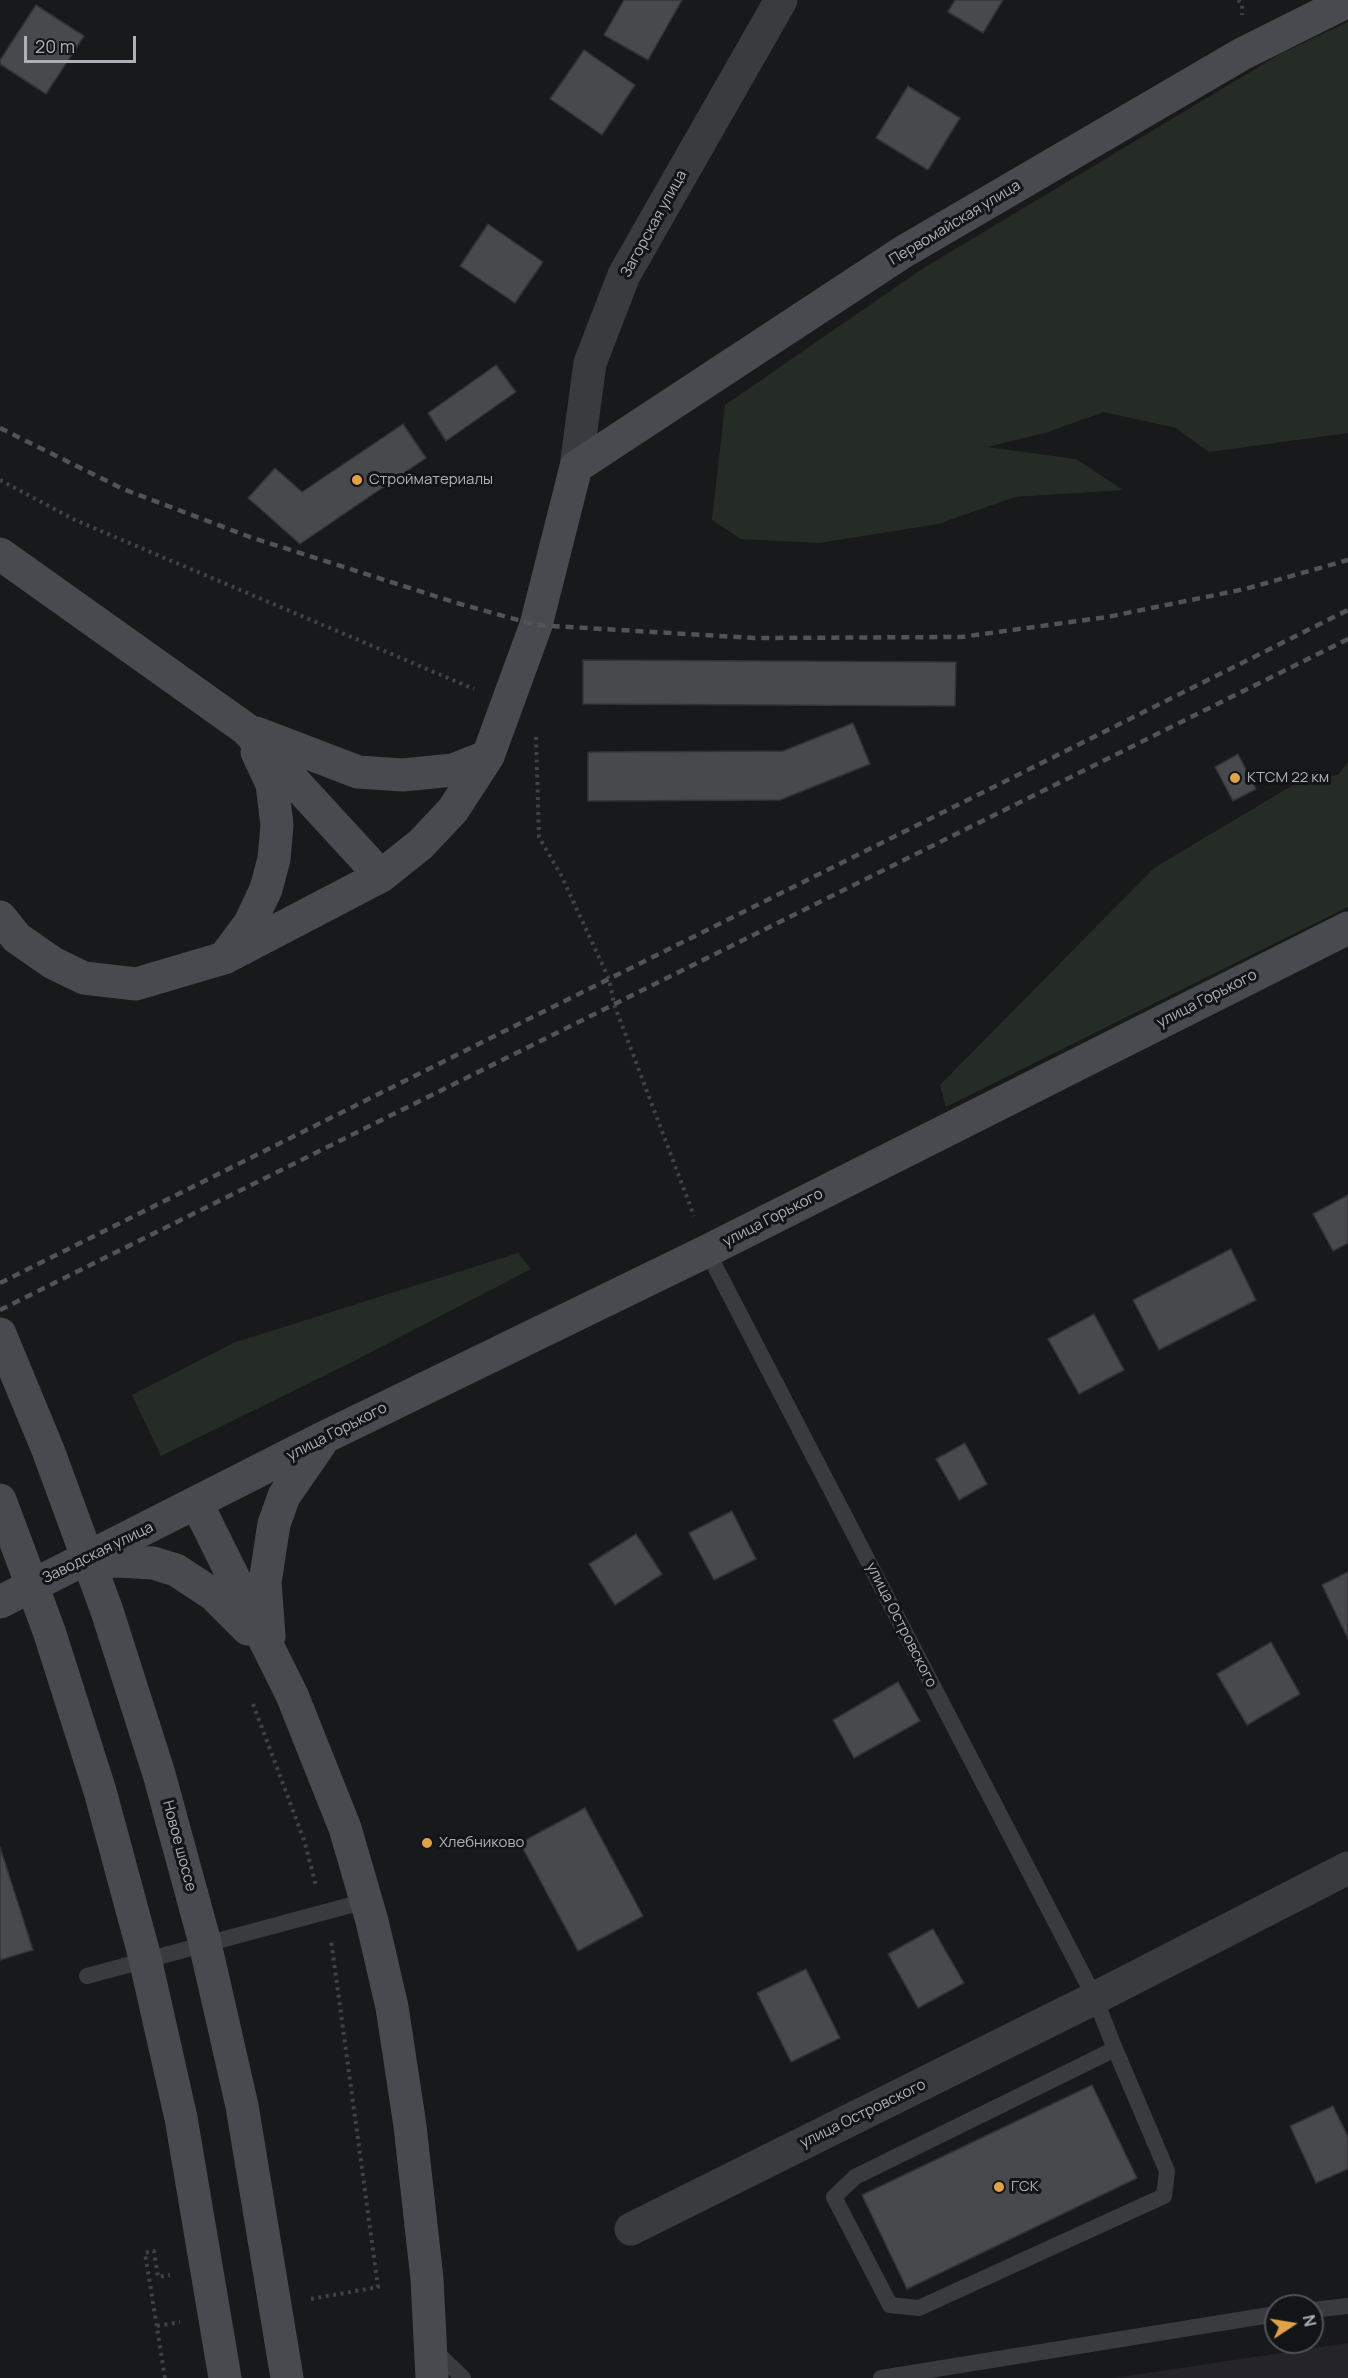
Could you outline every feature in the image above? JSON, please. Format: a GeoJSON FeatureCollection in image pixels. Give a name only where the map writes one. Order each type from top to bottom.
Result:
{"type":"FeatureCollection","features":[{"type":"Feature","properties":{"kind":"street","name":"Загорская улица"},"geometry":{"type":"LineString","coordinates":[[576,467],[590,363],[624,275],[781,0]]}},
{"type":"Feature","properties":{"kind":"street","name":"Первомайская улица"},"geometry":{"type":"LineString","coordinates":[[576,467],[903,252],[1242,54],[1348,1]]}},
{"type":"Feature","properties":{"kind":"street"},"geometry":{"type":"LineString","coordinates":[[0,916],[17,938],[53,963],[84,978],[136,984],[224,958],[381,876],[421,844],[453,810],[488,756],[509,704],[536,624],[576,467]]}},
{"type":"Feature","properties":{"kind":"street"},"geometry":{"type":"LineString","coordinates":[[0,554],[69,606],[246,729],[381,876]]}},
{"type":"Feature","properties":{"kind":"street"},"geometry":{"type":"LineString","coordinates":[[0,583],[69,606]]}},
{"type":"Feature","properties":{"kind":"street"},"geometry":{"type":"LineString","coordinates":[[246,729],[358,772],[403,775],[453,770],[488,756]]}},
{"type":"Feature","properties":{"kind":"street"},"geometry":{"type":"LineString","coordinates":[[224,958],[250,923],[266,889],[274,859],[277,825],[272,784],[246,729]]}},
{"type":"Feature","properties":{"kind":"street","name":"улица Горького"},"geometry":{"type":"LineString","coordinates":[[196,1504],[325,1437],[707,1251],[1348,928]]}},
{"type":"Feature","properties":{"kind":"street","name":"Новое шоссе"},"geometry":{"type":"LineString","coordinates":[[0,1334],[48,1450],[108,1611],[159,1774],[204,1939],[242,2106],[287,2378]]}},
{"type":"Feature","properties":{"kind":"street"},"geometry":{"type":"LineString","coordinates":[[270,1652],[265,1582],[274,1524],[284,1496],[325,1437]]}},
{"type":"Feature","properties":{"kind":"street"},"geometry":{"type":"LineString","coordinates":[[0,1500],[49,1631],[78,1723],[144,1954],[181,2118],[225,2378]]}},
{"type":"Feature","properties":{"kind":"street"},"geometry":{"type":"LineString","coordinates":[[196,1504],[292,1695],[345,1828],[366,1901],[392,2007],[408,2115],[422,2231],[431,2362]]}},
{"type":"Feature","properties":{"kind":"street","name":"Заводская улица"},"geometry":{"type":"LineString","coordinates":[[0,1602],[196,1504]]}},
{"type":"Feature","properties":{"kind":"street"},"geometry":{"type":"LineString","coordinates":[[68,1567],[117,1561],[153,1563],[176,1570],[214,1595],[270,1652]]}},
{"type":"Feature","properties":{"kind":"street","name":"улица Островского"},"geometry":{"type":"LineString","coordinates":[[631,2229],[1095,1998],[1348,1868]]}},
{"type":"Feature","properties":{"kind":"lane","name":"улица Островского"},"geometry":{"type":"LineString","coordinates":[[707,1251],[1095,1998]]}},
{"type":"Feature","properties":{"kind":"lane"},"geometry":{"type":"LineString","coordinates":[[87,1976],[366,1901]]}},
{"type":"Feature","properties":{"kind":"lane"},"geometry":{"type":"LineString","coordinates":[[1095,1998],[1167,2171],[1164,2196],[919,2308],[890,2305],[834,2197],[855,2177],[1115,2049]]}},
{"type":"Feature","properties":{"kind":"lane"},"geometry":{"type":"LineString","coordinates":[[1324,2309],[1348,2306]]}},
{"type":"Feature","properties":{"kind":"lane"},"geometry":{"type":"LineString","coordinates":[[881,2378],[1264,2316]]}},
{"type":"Feature","properties":{"kind":"lane"},"geometry":{"type":"LineString","coordinates":[[431,2362],[463,2378]]}},
{"type":"Feature","properties":{"kind":"path"},"geometry":{"type":"LineString","coordinates":[[0,480],[75,520],[509,704]]}},
{"type":"Feature","properties":{"kind":"path"},"geometry":{"type":"LineString","coordinates":[[536,735],[539,837],[561,875],[609,979],[614,1004],[707,1251]]}},
{"type":"Feature","properties":{"kind":"path"},"geometry":{"type":"LineString","coordinates":[[251,1697],[304,1840],[333,1949],[353,2117],[378,2287]]}},
{"type":"Feature","properties":{"kind":"path"},"geometry":{"type":"LineString","coordinates":[[165,2378],[145,2253],[154,2251],[158,2277],[174,2274]]}},
{"type":"Feature","properties":{"kind":"shaded area"},"geometry":{"type":"Polygon","coordinates":[[[1348,22],[1348,433],[1209,452],[1176,428],[1104,412],[1045,433],[987,447],[1076,459],[1123,490],[1015,497],[938,524],[819,543],[741,539],[712,520],[725,405],[922,269],[1280,54],[1348,22]]]}},
{"type":"Feature","properties":{"kind":"shaded area"},"geometry":{"type":"Polygon","coordinates":[[[1348,762],[1348,907],[946,1107],[940,1085],[1154,868],[1303,779],[1338,775],[1348,762]]]}},
{"type":"Feature","properties":{"kind":"shaded area"},"geometry":{"type":"Polygon","coordinates":[[[518,1253],[531,1269],[352,1362],[161,1456],[132,1395],[233,1343],[518,1253]]]}},
{"type":"Feature","properties":{"kind":"shaded area"},"geometry":{"type":"Polygon","coordinates":[[[1348,2343],[1348,2378],[1114,2378],[1274,2354],[1324,2354],[1324,2347],[1348,2343]]]}},
{"type":"Feature","properties":{"kind":"building"},"geometry":{"type":"Polygon","coordinates":[[[624,0],[682,0],[648,60],[604,35],[624,0]]]}},
{"type":"Feature","properties":{"kind":"building"},"geometry":{"type":"Polygon","coordinates":[[[955,0],[1003,0],[983,33],[948,12],[955,0]]]}},
{"type":"Feature","properties":{"kind":"building"},"geometry":{"type":"Polygon","coordinates":[[[36,5],[84,36],[46,94],[0,64],[0,60],[36,5]]]}},
{"type":"Feature","properties":{"kind":"building"},"geometry":{"type":"Polygon","coordinates":[[[584,50],[635,85],[602,135],[550,99],[584,50]]]}},
{"type":"Feature","properties":{"kind":"building"},"geometry":{"type":"Polygon","coordinates":[[[908,86],[960,118],[928,170],[876,138],[908,86]]]}},
{"type":"Feature","properties":{"kind":"building"},"geometry":{"type":"Polygon","coordinates":[[[488,224],[543,262],[515,303],[460,266],[488,224]]]}},
{"type":"Feature","properties":{"kind":"building"},"geometry":{"type":"Polygon","coordinates":[[[496,365],[516,392],[446,441],[428,413],[496,365]]]}},
{"type":"Feature","properties":{"kind":"building","name":"Стройматериалы"},"geometry":{"type":"Polygon","coordinates":[[[403,424],[426,458],[300,544],[248,498],[275,468],[302,492],[403,424]]]}},
{"type":"Feature","properties":{"kind":"building"},"geometry":{"type":"Polygon","coordinates":[[[583,660],[956,662],[955,706],[583,704],[583,660]]]}},
{"type":"Feature","properties":{"kind":"building"},"geometry":{"type":"Polygon","coordinates":[[[853,723],[870,764],[780,800],[588,801],[588,752],[783,751],[853,723]]]}},
{"type":"Feature","properties":{"kind":"building","name":"КТСМ 22 км"},"geometry":{"type":"Polygon","coordinates":[[[1238,754],[1256,789],[1233,801],[1215,767],[1238,754]]]}},
{"type":"Feature","properties":{"kind":"building"},"geometry":{"type":"Polygon","coordinates":[[[1348,1195],[1348,1243],[1333,1251],[1313,1214],[1348,1195]]]}},
{"type":"Feature","properties":{"kind":"building"},"geometry":{"type":"Polygon","coordinates":[[[1231,1249],[1256,1300],[1159,1350],[1133,1300],[1231,1249]]]}},
{"type":"Feature","properties":{"kind":"building"},"geometry":{"type":"Polygon","coordinates":[[[1094,1314],[1124,1370],[1079,1394],[1048,1339],[1094,1314]]]}},
{"type":"Feature","properties":{"kind":"building"},"geometry":{"type":"Polygon","coordinates":[[[965,1443],[987,1484],[959,1500],[936,1459],[965,1443]]]}},
{"type":"Feature","properties":{"kind":"building"},"geometry":{"type":"Polygon","coordinates":[[[732,1511],[756,1559],[714,1580],[689,1533],[732,1511]]]}},
{"type":"Feature","properties":{"kind":"building"},"geometry":{"type":"Polygon","coordinates":[[[636,1534],[662,1574],[615,1605],[589,1564],[636,1534]]]}},
{"type":"Feature","properties":{"kind":"building"},"geometry":{"type":"Polygon","coordinates":[[[1348,1572],[1348,1639],[1322,1585],[1348,1572]]]}},
{"type":"Feature","properties":{"kind":"building"},"geometry":{"type":"Polygon","coordinates":[[[1271,1642],[1300,1694],[1247,1725],[1217,1674],[1271,1642]]]}},
{"type":"Feature","properties":{"kind":"building"},"geometry":{"type":"Polygon","coordinates":[[[898,1682],[920,1721],[854,1758],[833,1720],[898,1682]]]}},
{"type":"Feature","properties":{"kind":"building"},"geometry":{"type":"Polygon","coordinates":[[[585,1808],[643,1916],[578,1951],[520,1843],[585,1808]]]}},
{"type":"Feature","properties":{"kind":"building"},"geometry":{"type":"Polygon","coordinates":[[[0,1847],[33,1950],[0,1960],[0,1847]]]}},
{"type":"Feature","properties":{"kind":"building"},"geometry":{"type":"Polygon","coordinates":[[[933,1929],[964,1983],[918,2008],[888,1954],[933,1929]]]}},
{"type":"Feature","properties":{"kind":"building"},"geometry":{"type":"Polygon","coordinates":[[[806,1969],[840,2038],[791,2062],[757,1993],[806,1969]]]}},
{"type":"Feature","properties":{"kind":"building","name":"ГСК"},"geometry":{"type":"Polygon","coordinates":[[[1092,2085],[1137,2178],[907,2289],[862,2195],[1092,2085]]]}},
{"type":"Feature","properties":{"kind":"building"},"geometry":{"type":"Polygon","coordinates":[[[1333,2106],[1348,2137],[1348,2169],[1316,2183],[1290,2126],[1333,2106]]]}},
{"type":"Feature","properties":{"kind":"railway"},"geometry":{"type":"LineString","coordinates":[[0,428],[123,489],[250,537],[457,603],[536,625],[754,638],[961,637],[1107,617],[1245,589],[1348,560]]}},
{"type":"Feature","properties":{"kind":"railway"},"geometry":{"type":"LineString","coordinates":[[0,1283],[1348,610]]}},
{"type":"Feature","properties":{"kind":"railway"},"geometry":{"type":"LineString","coordinates":[[0,1310],[1348,639]]}},
{"type":"Feature","properties":{"kind":"place","name":"Стройматериалы"},"geometry":{"type":"Point","coordinates":[357,480]}},
{"type":"Feature","properties":{"kind":"place","name":"КТСМ 22 км"},"geometry":{"type":"Point","coordinates":[1235,778]}},
{"type":"Feature","properties":{"kind":"place","name":"Хлебниково"},"geometry":{"type":"Point","coordinates":[427,1843]}},
{"type":"Feature","properties":{"kind":"place","name":"ГСК"},"geometry":{"type":"Point","coordinates":[999,2187]}}]}
